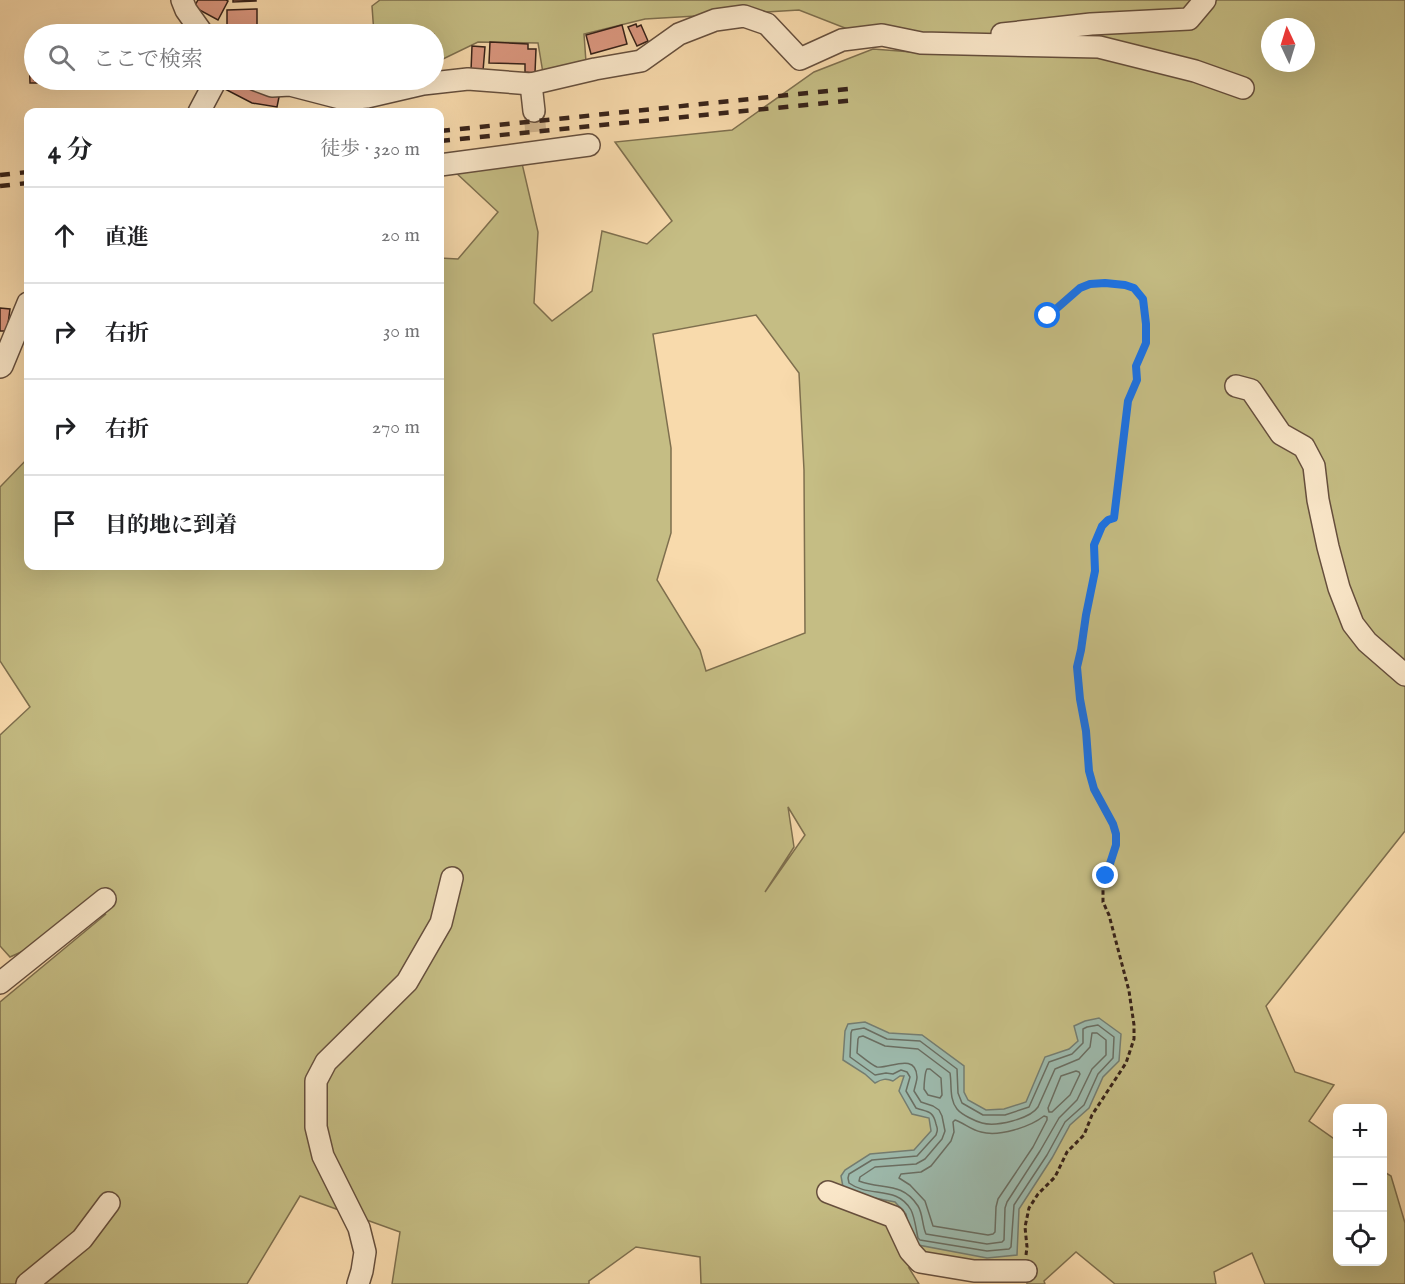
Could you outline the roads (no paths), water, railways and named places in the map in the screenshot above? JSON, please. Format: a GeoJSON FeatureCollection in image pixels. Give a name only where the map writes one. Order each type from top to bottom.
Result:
{"type":"FeatureCollection","features":[{"type":"Feature","properties":{"kind":"street"},"geometry":{"type":"LineString","coordinates":[[182,0],[196,24]]}},
{"type":"Feature","properties":{"kind":"street"},"geometry":{"type":"LineString","coordinates":[[921,43],[1091,24],[1189,19],[1205,0]]}},
{"type":"Feature","properties":{"kind":"street"},"geometry":{"type":"LineString","coordinates":[[444,82],[468,79],[531,84],[641,61],[679,34],[715,20],[744,16],[767,24],[800,59],[842,40],[882,35],[921,43],[1099,47],[1195,71],[1243,88]]}},
{"type":"Feature","properties":{"kind":"street"},"geometry":{"type":"LineString","coordinates":[[531,84],[534,111]]}},
{"type":"Feature","properties":{"kind":"street"},"geometry":{"type":"LineString","coordinates":[[201,108],[211,90]]}},
{"type":"Feature","properties":{"kind":"street"},"geometry":{"type":"LineString","coordinates":[[309,90],[344,99],[367,97],[397,90]]}},
{"type":"Feature","properties":{"kind":"street"},"geometry":{"type":"LineString","coordinates":[[444,164],[537,143],[589,145]]}},
{"type":"Feature","properties":{"kind":"street"},"geometry":{"type":"LineString","coordinates":[[0,367],[24,313]]}},
{"type":"Feature","properties":{"kind":"street"},"geometry":{"type":"LineString","coordinates":[[1236,386],[1251,390],[1281,434],[1305,447],[1314,466],[1318,500],[1339,588],[1353,624],[1367,642],[1405,675]]}},
{"type":"Feature","properties":{"kind":"street"},"geometry":{"type":"LineString","coordinates":[[358,1284],[365,1252],[359,1228],[323,1156],[316,1128],[316,1081],[326,1062],[407,982],[441,923],[452,878]]}},
{"type":"Feature","properties":{"kind":"street"},"geometry":{"type":"LineString","coordinates":[[0,983],[105,899]]}},
{"type":"Feature","properties":{"kind":"street"},"geometry":{"type":"LineString","coordinates":[[828,1192],[894,1217],[910,1251],[920,1262],[974,1271],[1026,1274]]}},
{"type":"Feature","properties":{"kind":"street"},"geometry":{"type":"LineString","coordinates":[[27,1284],[82,1239],[110,1203]]}},
{"type":"Feature","properties":{"kind":"water"},"geometry":{"type":"Polygon","coordinates":[[[1099,1018],[1121,1034],[1119,1061],[1103,1077],[1089,1108],[1070,1125],[1019,1209],[1017,1255],[987,1258],[913,1244],[906,1214],[895,1202],[854,1194],[843,1187],[841,1176],[845,1170],[870,1154],[914,1150],[931,1131],[929,1118],[912,1114],[899,1091],[904,1076],[893,1081],[884,1079],[875,1083],[843,1060],[845,1031],[848,1024],[865,1022],[889,1033],[922,1035],[964,1066],[964,1092],[968,1100],[986,1110],[1004,1109],[1026,1102],[1045,1057],[1069,1049],[1078,1041],[1074,1026],[1099,1018]]]}},
{"type":"Feature","properties":{"kind":"tunnel"},"geometry":{"type":"LineString","coordinates":[[534,111],[536,135]]}},
{"type":"Feature","properties":{"kind":"railway"},"geometry":{"type":"LineString","coordinates":[[444,131],[857,88]]}},
{"type":"Feature","properties":{"kind":"railway"},"geometry":{"type":"LineString","coordinates":[[444,141],[856,100]]}},
{"type":"Feature","properties":{"kind":"railway"},"geometry":{"type":"LineString","coordinates":[[0,175],[24,172]]}},
{"type":"Feature","properties":{"kind":"railway"},"geometry":{"type":"LineString","coordinates":[[0,186],[24,183]]}}]}
